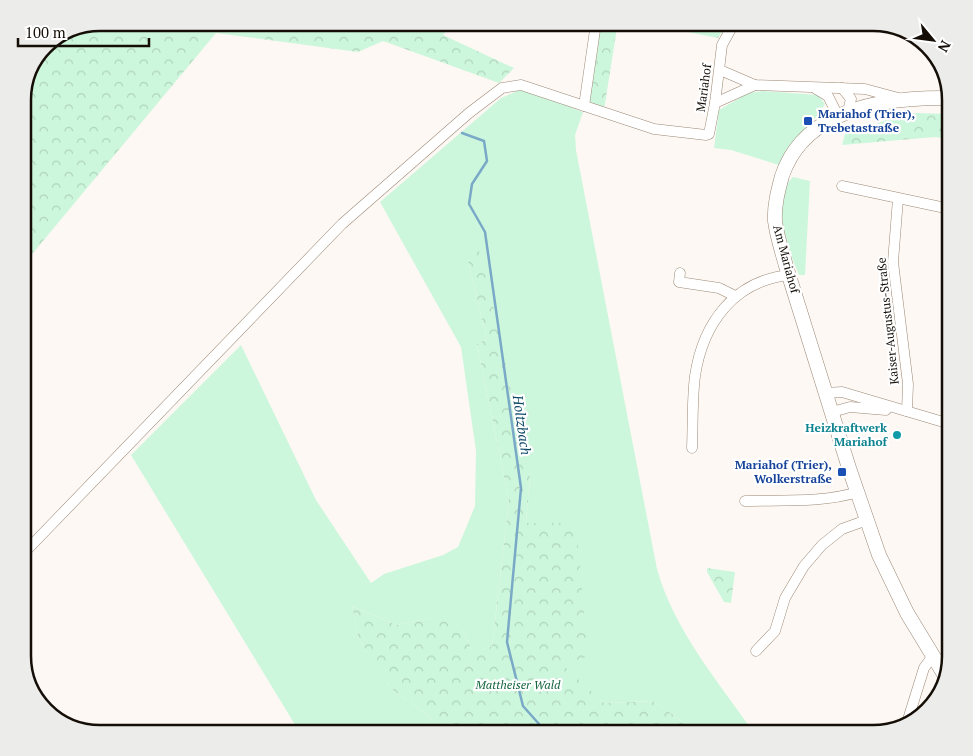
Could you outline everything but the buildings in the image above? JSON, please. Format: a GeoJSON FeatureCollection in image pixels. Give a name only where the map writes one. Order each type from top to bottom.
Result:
{"type":"FeatureCollection","features":[{"type":"Feature","properties":{"kind":"street"},"geometry":{"type":"LineString","coordinates":[[31,546],[342,224],[469,113],[502,88],[521,85],[584,106],[595,31]]}},
{"type":"Feature","properties":{"kind":"street","name":"Mariahof"},"geometry":{"type":"LineString","coordinates":[[584,106],[654,129],[701,136],[709,134],[720,70],[722,44],[729,31]]}},
{"type":"Feature","properties":{"kind":"street"},"geometry":{"type":"LineString","coordinates":[[720,70],[755,85],[865,89],[904,100]]}},
{"type":"Feature","properties":{"kind":"street"},"geometry":{"type":"LineString","coordinates":[[715,103],[755,85]]}},
{"type":"Feature","properties":{"kind":"street"},"geometry":{"type":"LineString","coordinates":[[815,88],[828,96],[843,113],[851,99],[842,88]]}},
{"type":"Feature","properties":{"kind":"street","name":"Am Mariahof"},"geometry":{"type":"LineString","coordinates":[[940,668],[898,596],[867,520],[789,276],[776,229],[775,215],[778,188],[788,162],[803,140],[843,113],[879,103],[942,98]]}},
{"type":"Feature","properties":{"kind":"street"},"geometry":{"type":"LineString","coordinates":[[842,186],[942,207]]}},
{"type":"Feature","properties":{"kind":"street","name":"Kaiser-Augustus-Straße"},"geometry":{"type":"LineString","coordinates":[[898,198],[893,262],[908,384],[907,412]]}},
{"type":"Feature","properties":{"kind":"street"},"geometry":{"type":"LineString","coordinates":[[680,273],[679,282],[719,288],[735,296]]}},
{"type":"Feature","properties":{"kind":"street"},"geometry":{"type":"LineString","coordinates":[[692,448],[695,378],[700,354],[719,314],[735,296],[756,284],[777,277],[789,276]]}},
{"type":"Feature","properties":{"kind":"street"},"geometry":{"type":"LineString","coordinates":[[826,393],[842,392],[942,422]]}},
{"type":"Feature","properties":{"kind":"street"},"geometry":{"type":"LineString","coordinates":[[832,412],[850,408],[907,412]]}},
{"type":"Feature","properties":{"kind":"street"},"geometry":{"type":"LineString","coordinates":[[745,501],[796,500],[858,492]]}},
{"type":"Feature","properties":{"kind":"street"},"geometry":{"type":"LineString","coordinates":[[756,651],[775,631],[785,598],[804,566],[822,545],[842,529],[867,520]]}},
{"type":"Feature","properties":{"kind":"street"},"geometry":{"type":"LineString","coordinates":[[910,713],[924,668],[932,657]]}},
{"type":"Feature","properties":{"kind":"green space"},"geometry":{"type":"Polygon","coordinates":[[[101,31],[447,31],[443,35],[514,68],[499,83],[383,41],[358,52],[216,33],[31,255],[31,96],[38,70],[46,58],[55,48],[74,37],[101,31]]]}},
{"type":"Feature","properties":{"kind":"green space"},"geometry":{"type":"Polygon","coordinates":[[[600,31],[617,31],[604,110],[588,101],[600,31]]]}},
{"type":"Feature","properties":{"kind":"green space"},"geometry":{"type":"Polygon","coordinates":[[[683,31],[722,31],[718,38],[683,31]]]}},
{"type":"Feature","properties":{"kind":"green space"},"geometry":{"type":"Polygon","coordinates":[[[522,89],[583,112],[575,135],[576,150],[657,569],[674,613],[686,634],[748,725],[688,725],[653,701],[604,703],[561,664],[576,523],[526,523],[530,477],[467,257],[487,339],[477,344],[509,501],[492,646],[482,650],[472,650],[462,629],[429,618],[397,625],[352,606],[359,640],[386,676],[388,684],[393,690],[425,713],[435,725],[295,725],[131,455],[241,345],[316,500],[371,583],[384,574],[443,555],[458,547],[475,506],[476,451],[461,347],[380,202],[501,98],[522,89]]]}},
{"type":"Feature","properties":{"kind":"green space"},"geometry":{"type":"Polygon","coordinates":[[[763,91],[818,95],[825,104],[789,149],[779,165],[731,150],[714,148],[719,110],[748,93],[763,91]]]}},
{"type":"Feature","properties":{"kind":"green space"},"geometry":{"type":"Polygon","coordinates":[[[917,113],[942,114],[942,138],[842,145],[845,134],[896,117],[917,113]]]}},
{"type":"Feature","properties":{"kind":"green space"},"geometry":{"type":"Polygon","coordinates":[[[793,177],[810,181],[805,275],[799,275],[790,253],[783,225],[782,198],[786,186],[793,177]]]}},
{"type":"Feature","properties":{"kind":"green space","name":"Mattheiser Wald"},"geometry":{"type":"Polygon","coordinates":[[[478,247],[492,300],[530,477],[526,523],[576,523],[588,657],[562,664],[604,703],[653,701],[688,725],[435,725],[425,713],[393,690],[359,640],[352,606],[397,625],[429,618],[452,622],[462,629],[472,650],[482,650],[492,646],[509,501],[477,344],[487,339],[467,257],[478,247]]]}},
{"type":"Feature","properties":{"kind":"green space"},"geometry":{"type":"Polygon","coordinates":[[[707,568],[735,572],[731,603],[724,602],[707,572],[707,568]]]}},
{"type":"Feature","properties":{"kind":"waterway","name":"Holtzbach"},"geometry":{"type":"LineString","coordinates":[[462,133],[484,141],[487,161],[472,184],[469,204],[485,232],[521,488],[507,642],[523,706],[540,725]]}},
{"type":"Feature","properties":{"kind":"place","name":"Mariahof (Trier), Trebetastraße"},"geometry":{"type":"Point","coordinates":[808,121]}},
{"type":"Feature","properties":{"kind":"place","name":"Heizkraftwerk Mariahof"},"geometry":{"type":"Point","coordinates":[897,435]}},
{"type":"Feature","properties":{"kind":"place","name":"Mariahof (Trier), Wolkerstraße"},"geometry":{"type":"Point","coordinates":[842,472]}}]}
